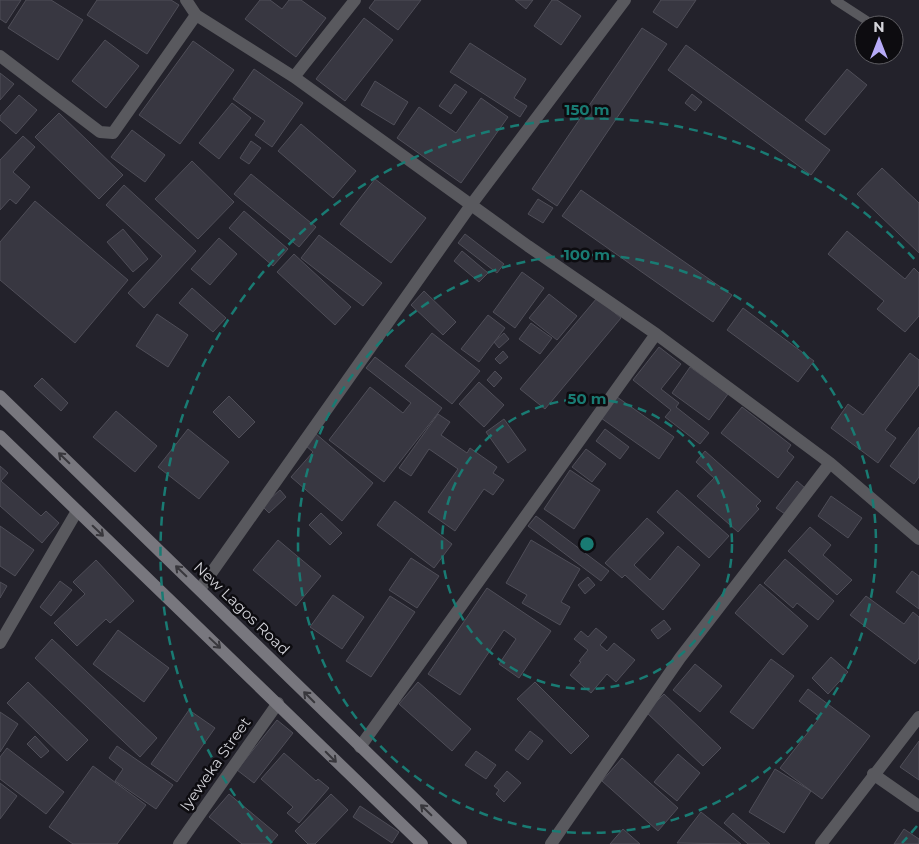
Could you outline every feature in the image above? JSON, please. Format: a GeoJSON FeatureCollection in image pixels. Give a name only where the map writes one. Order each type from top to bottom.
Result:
{"type":"FeatureCollection","features":[{"type":"Feature","properties":{"kind":"main road","name":"New Lagos Road"},"geometry":{"type":"LineString","coordinates":[[0,396],[461,844]]}},
{"type":"Feature","properties":{"kind":"main road"},"geometry":{"type":"LineString","coordinates":[[0,436],[422,844]]}},
{"type":"Feature","properties":{"kind":"street"},"geometry":{"type":"LineString","coordinates":[[186,0],[196,14],[294,77],[471,205],[656,334],[830,463],[919,539]]}},
{"type":"Feature","properties":{"kind":"street"},"geometry":{"type":"LineString","coordinates":[[294,77],[355,0]]}},
{"type":"Feature","properties":{"kind":"street"},"geometry":{"type":"LineString","coordinates":[[200,589],[471,205],[625,0]]}},
{"type":"Feature","properties":{"kind":"street"},"geometry":{"type":"LineString","coordinates":[[0,56],[100,132],[113,133],[196,14]]}},
{"type":"Feature","properties":{"kind":"street"},"geometry":{"type":"LineString","coordinates":[[360,747],[656,334]]}},
{"type":"Feature","properties":{"kind":"street"},"geometry":{"type":"LineString","coordinates":[[551,844],[680,658],[830,463]]}},
{"type":"Feature","properties":{"kind":"street"},"geometry":{"type":"LineString","coordinates":[[0,642],[77,512]]}},
{"type":"Feature","properties":{"kind":"street","name":"Iyeweka Street"},"geometry":{"type":"LineString","coordinates":[[179,844],[278,703]]}},
{"type":"Feature","properties":{"kind":"street"},"geometry":{"type":"LineString","coordinates":[[821,844],[873,774],[919,717]]}},
{"type":"Feature","properties":{"kind":"street"},"geometry":{"type":"LineString","coordinates":[[873,774],[919,806]]}},
{"type":"Feature","properties":{"kind":"lane"},"geometry":{"type":"LineString","coordinates":[[835,0],[858,15]]}},
{"type":"Feature","properties":{"kind":"building"},"geometry":{"type":"Polygon","coordinates":[[[0,0],[21,0],[6,23],[0,19],[0,0]]]}},
{"type":"Feature","properties":{"kind":"building"},"geometry":{"type":"Polygon","coordinates":[[[26,0],[51,0],[83,20],[58,60],[8,28],[26,0]]]}},
{"type":"Feature","properties":{"kind":"building"},"geometry":{"type":"Polygon","coordinates":[[[97,0],[171,0],[179,5],[147,54],[87,15],[97,0]]]}},
{"type":"Feature","properties":{"kind":"building"},"geometry":{"type":"Polygon","coordinates":[[[260,0],[270,0],[282,9],[289,0],[301,0],[326,18],[296,57],[245,19],[260,0]]]}},
{"type":"Feature","properties":{"kind":"building"},"geometry":{"type":"Polygon","coordinates":[[[375,0],[421,0],[398,30],[369,8],[375,0]]]}},
{"type":"Feature","properties":{"kind":"building"},"geometry":{"type":"Polygon","coordinates":[[[515,0],[533,0],[526,9],[515,0]]]}},
{"type":"Feature","properties":{"kind":"building"},"geometry":{"type":"Polygon","coordinates":[[[552,0],[557,0],[581,16],[561,45],[534,26],[552,0]]]}},
{"type":"Feature","properties":{"kind":"building"},"geometry":{"type":"Polygon","coordinates":[[[661,0],[696,0],[677,28],[653,12],[661,0]]]}},
{"type":"Feature","properties":{"kind":"building"},"geometry":{"type":"Polygon","coordinates":[[[364,18],[393,40],[345,101],[316,79],[364,18]]]}},
{"type":"Feature","properties":{"kind":"building"},"geometry":{"type":"Polygon","coordinates":[[[642,28],[667,44],[557,206],[532,189],[642,28]]]}},
{"type":"Feature","properties":{"kind":"building"},"geometry":{"type":"Polygon","coordinates":[[[105,40],[139,66],[106,108],[72,81],[105,40]]]}},
{"type":"Feature","properties":{"kind":"building"},"geometry":{"type":"Polygon","coordinates":[[[193,41],[234,70],[180,144],[139,115],[193,41]]]}},
{"type":"Feature","properties":{"kind":"building"},"geometry":{"type":"Polygon","coordinates":[[[470,43],[526,79],[514,98],[527,106],[520,117],[450,72],[470,43]]]}},
{"type":"Feature","properties":{"kind":"building"},"geometry":{"type":"Polygon","coordinates":[[[686,45],[830,150],[811,175],[668,70],[686,45]]]}},
{"type":"Feature","properties":{"kind":"building"},"geometry":{"type":"Polygon","coordinates":[[[254,69],[303,103],[272,147],[255,135],[265,121],[233,99],[254,69]]]}},
{"type":"Feature","properties":{"kind":"building"},"geometry":{"type":"Polygon","coordinates":[[[847,69],[867,85],[825,135],[805,120],[847,69]]]}},
{"type":"Feature","properties":{"kind":"building"},"geometry":{"type":"Polygon","coordinates":[[[0,73],[14,84],[0,100],[0,73]]]}},
{"type":"Feature","properties":{"kind":"building"},"geometry":{"type":"Polygon","coordinates":[[[375,81],[408,102],[394,125],[361,105],[375,81]]]}},
{"type":"Feature","properties":{"kind":"building"},"geometry":{"type":"Polygon","coordinates":[[[455,84],[467,92],[451,114],[439,106],[455,84]]]}},
{"type":"Feature","properties":{"kind":"building"},"geometry":{"type":"Polygon","coordinates":[[[692,94],[702,102],[695,111],[685,103],[692,94]]]}},
{"type":"Feature","properties":{"kind":"building"},"geometry":{"type":"Polygon","coordinates":[[[19,95],[37,110],[16,134],[0,120],[0,116],[19,95]]]}},
{"type":"Feature","properties":{"kind":"building"},"geometry":{"type":"Polygon","coordinates":[[[481,98],[508,117],[461,183],[397,138],[419,107],[456,133],[481,98]]]}},
{"type":"Feature","properties":{"kind":"building"},"geometry":{"type":"Polygon","coordinates":[[[232,103],[251,118],[219,159],[199,143],[232,103]]]}},
{"type":"Feature","properties":{"kind":"building"},"geometry":{"type":"Polygon","coordinates":[[[59,113],[123,175],[99,199],[35,137],[59,113]]]}},
{"type":"Feature","properties":{"kind":"building"},"geometry":{"type":"Polygon","coordinates":[[[301,124],[356,171],[333,198],[278,151],[301,124]]]}},
{"type":"Feature","properties":{"kind":"building"},"geometry":{"type":"Polygon","coordinates":[[[132,130],[165,155],[145,182],[111,157],[132,130]]]}},
{"type":"Feature","properties":{"kind":"building"},"geometry":{"type":"Polygon","coordinates":[[[23,136],[35,147],[13,172],[30,187],[16,204],[10,199],[0,210],[0,160],[23,136]]]}},
{"type":"Feature","properties":{"kind":"building"},"geometry":{"type":"Polygon","coordinates":[[[251,141],[261,148],[249,164],[240,158],[251,141]]]}},
{"type":"Feature","properties":{"kind":"building"},"geometry":{"type":"Polygon","coordinates":[[[192,161],[234,202],[198,239],[155,199],[192,161]]]}},
{"type":"Feature","properties":{"kind":"building"},"geometry":{"type":"Polygon","coordinates":[[[882,168],[919,203],[919,253],[857,194],[882,168]]]}},
{"type":"Feature","properties":{"kind":"building"},"geometry":{"type":"Polygon","coordinates":[[[251,174],[316,227],[299,247],[234,194],[251,174]]]}},
{"type":"Feature","properties":{"kind":"building"},"geometry":{"type":"Polygon","coordinates":[[[375,179],[426,218],[391,263],[340,224],[375,179]]]}},
{"type":"Feature","properties":{"kind":"building"},"geometry":{"type":"Polygon","coordinates":[[[124,185],[196,251],[144,308],[128,293],[162,256],[106,205],[124,185]]]}},
{"type":"Feature","properties":{"kind":"building"},"geometry":{"type":"Polygon","coordinates":[[[581,190],[732,295],[713,322],[562,216],[581,190]]]}},
{"type":"Feature","properties":{"kind":"building"},"geometry":{"type":"Polygon","coordinates":[[[538,199],[553,208],[543,223],[528,214],[538,199]]]}},
{"type":"Feature","properties":{"kind":"building"},"geometry":{"type":"Polygon","coordinates":[[[35,201],[128,280],[75,343],[0,280],[0,242],[35,201]]]}},
{"type":"Feature","properties":{"kind":"building"},"geometry":{"type":"Polygon","coordinates":[[[244,211],[288,249],[273,266],[229,228],[244,211]]]}},
{"type":"Feature","properties":{"kind":"building"},"geometry":{"type":"Polygon","coordinates":[[[123,229],[148,259],[133,272],[107,242],[123,229]]]}},
{"type":"Feature","properties":{"kind":"building"},"geometry":{"type":"Polygon","coordinates":[[[847,231],[905,279],[914,268],[919,273],[919,316],[905,332],[877,309],[884,301],[828,254],[847,231]]]}},
{"type":"Feature","properties":{"kind":"building"},"geometry":{"type":"Polygon","coordinates":[[[465,234],[504,264],[497,273],[458,243],[465,234]]]}},
{"type":"Feature","properties":{"kind":"building"},"geometry":{"type":"Polygon","coordinates":[[[319,235],[382,283],[363,306],[301,258],[319,235]]]}},
{"type":"Feature","properties":{"kind":"building"},"geometry":{"type":"Polygon","coordinates":[[[219,238],[237,254],[210,285],[191,269],[219,238]]]}},
{"type":"Feature","properties":{"kind":"building"},"geometry":{"type":"Polygon","coordinates":[[[462,251],[488,273],[479,282],[454,261],[462,251]]]}},
{"type":"Feature","properties":{"kind":"building"},"geometry":{"type":"Polygon","coordinates":[[[294,254],[351,307],[335,325],[277,272],[294,254]]]}},
{"type":"Feature","properties":{"kind":"building"},"geometry":{"type":"Polygon","coordinates":[[[522,272],[544,288],[515,328],[493,312],[522,272]]]}},
{"type":"Feature","properties":{"kind":"building"},"geometry":{"type":"Polygon","coordinates":[[[192,288],[226,318],[213,332],[179,303],[192,288]]]}},
{"type":"Feature","properties":{"kind":"building"},"geometry":{"type":"Polygon","coordinates":[[[424,291],[456,322],[443,335],[411,305],[424,291]]]}},
{"type":"Feature","properties":{"kind":"building"},"geometry":{"type":"Polygon","coordinates":[[[549,294],[577,316],[557,340],[529,318],[549,294]]]}},
{"type":"Feature","properties":{"kind":"building"},"geometry":{"type":"Polygon","coordinates":[[[597,298],[621,318],[545,409],[520,389],[597,298]]]}},
{"type":"Feature","properties":{"kind":"building"},"geometry":{"type":"Polygon","coordinates":[[[743,308],[814,361],[798,382],[727,330],[743,308]]]}},
{"type":"Feature","properties":{"kind":"building"},"geometry":{"type":"Polygon","coordinates":[[[157,314],[188,335],[168,367],[136,346],[157,314]]]}},
{"type":"Feature","properties":{"kind":"building"},"geometry":{"type":"Polygon","coordinates":[[[488,315],[505,328],[479,362],[461,349],[488,315]]]}},
{"type":"Feature","properties":{"kind":"building"},"geometry":{"type":"Polygon","coordinates":[[[531,323],[552,338],[540,354],[519,339],[531,323]]]}},
{"type":"Feature","properties":{"kind":"building"},"geometry":{"type":"Polygon","coordinates":[[[432,333],[480,371],[452,404],[405,366],[432,333]]]}},
{"type":"Feature","properties":{"kind":"building"},"geometry":{"type":"Polygon","coordinates":[[[504,333],[509,339],[499,348],[494,342],[504,333]]]}},
{"type":"Feature","properties":{"kind":"building"},"geometry":{"type":"Polygon","coordinates":[[[659,347],[681,364],[661,389],[679,403],[676,407],[709,433],[700,444],[665,417],[671,410],[633,380],[659,347]]]}},
{"type":"Feature","properties":{"kind":"building"},"geometry":{"type":"Polygon","coordinates":[[[503,351],[508,357],[500,364],[495,359],[503,351]]]}},
{"type":"Feature","properties":{"kind":"building"},"geometry":{"type":"Polygon","coordinates":[[[910,353],[919,360],[919,385],[885,430],[896,438],[878,463],[831,428],[848,404],[863,415],[910,353]]]}},
{"type":"Feature","properties":{"kind":"building"},"geometry":{"type":"Polygon","coordinates":[[[375,357],[442,408],[384,482],[329,440],[370,387],[403,413],[411,403],[366,368],[375,357]]]}},
{"type":"Feature","properties":{"kind":"building"},"geometry":{"type":"Polygon","coordinates":[[[690,367],[728,394],[709,420],[672,393],[690,367]]]}},
{"type":"Feature","properties":{"kind":"building"},"geometry":{"type":"Polygon","coordinates":[[[495,371],[502,378],[494,387],[487,380],[495,371]]]}},
{"type":"Feature","properties":{"kind":"building"},"geometry":{"type":"Polygon","coordinates":[[[42,378],[68,403],[61,411],[34,386],[42,378]]]}},
{"type":"Feature","properties":{"kind":"building"},"geometry":{"type":"Polygon","coordinates":[[[479,382],[504,405],[484,427],[459,404],[479,382]]]}},
{"type":"Feature","properties":{"kind":"building"},"geometry":{"type":"Polygon","coordinates":[[[229,396],[255,422],[239,438],[213,412],[229,396]]]}},
{"type":"Feature","properties":{"kind":"building"},"geometry":{"type":"Polygon","coordinates":[[[617,397],[674,437],[659,459],[601,418],[617,397]]]}},
{"type":"Feature","properties":{"kind":"building"},"geometry":{"type":"Polygon","coordinates":[[[742,407],[791,445],[787,451],[794,457],[778,478],[721,433],[742,407]]]}},
{"type":"Feature","properties":{"kind":"building"},"geometry":{"type":"Polygon","coordinates":[[[116,411],[157,446],[135,472],[93,437],[116,411]]]}},
{"type":"Feature","properties":{"kind":"building"},"geometry":{"type":"Polygon","coordinates":[[[438,414],[450,422],[441,435],[467,453],[470,448],[497,467],[493,473],[504,480],[493,495],[484,489],[455,531],[428,512],[458,469],[429,449],[411,476],[399,468],[438,414]]]}},
{"type":"Feature","properties":{"kind":"building"},"geometry":{"type":"Polygon","coordinates":[[[504,419],[526,450],[508,463],[486,432],[504,419]]]}},
{"type":"Feature","properties":{"kind":"building"},"geometry":{"type":"Polygon","coordinates":[[[919,427],[919,477],[914,484],[890,466],[919,427]]]}},
{"type":"Feature","properties":{"kind":"building"},"geometry":{"type":"Polygon","coordinates":[[[188,429],[229,462],[199,499],[158,467],[188,429]]]}},
{"type":"Feature","properties":{"kind":"building"},"geometry":{"type":"Polygon","coordinates":[[[605,429],[629,447],[620,459],[596,441],[605,429]]]}},
{"type":"Feature","properties":{"kind":"building"},"geometry":{"type":"Polygon","coordinates":[[[315,433],[373,483],[342,521],[291,477],[313,452],[305,445],[315,433]]]}},
{"type":"Feature","properties":{"kind":"building"},"geometry":{"type":"Polygon","coordinates":[[[586,449],[606,464],[592,482],[572,467],[586,449]]]}},
{"type":"Feature","properties":{"kind":"building"},"geometry":{"type":"Polygon","coordinates":[[[705,451],[761,501],[756,506],[759,509],[738,532],[697,496],[714,478],[696,462],[705,451]]]}},
{"type":"Feature","properties":{"kind":"building"},"geometry":{"type":"Polygon","coordinates":[[[0,466],[8,473],[1,481],[41,516],[46,511],[59,523],[42,543],[0,506],[0,466]]]}},
{"type":"Feature","properties":{"kind":"building"},"geometry":{"type":"Polygon","coordinates":[[[570,470],[600,490],[574,529],[544,509],[570,470]]]}},
{"type":"Feature","properties":{"kind":"building"},"geometry":{"type":"Polygon","coordinates":[[[797,481],[805,488],[785,514],[776,508],[797,481]]]}},
{"type":"Feature","properties":{"kind":"building"},"geometry":{"type":"Polygon","coordinates":[[[280,490],[286,497],[269,513],[262,506],[280,490]]]}},
{"type":"Feature","properties":{"kind":"building"},"geometry":{"type":"Polygon","coordinates":[[[677,490],[729,536],[709,558],[657,512],[677,490]]]}},
{"type":"Feature","properties":{"kind":"building"},"geometry":{"type":"Polygon","coordinates":[[[831,496],[862,518],[848,538],[818,516],[831,496]]]}},
{"type":"Feature","properties":{"kind":"building"},"geometry":{"type":"Polygon","coordinates":[[[395,501],[452,544],[434,568],[377,525],[395,501]]]}},
{"type":"Feature","properties":{"kind":"building"},"geometry":{"type":"Polygon","coordinates":[[[321,513],[342,533],[330,545],[309,525],[321,513]]]}},
{"type":"Feature","properties":{"kind":"building"},"geometry":{"type":"Polygon","coordinates":[[[536,516],[609,571],[601,581],[528,526],[536,516]]]}},
{"type":"Feature","properties":{"kind":"building"},"geometry":{"type":"Polygon","coordinates":[[[647,518],[664,533],[634,565],[650,580],[678,546],[700,565],[663,610],[625,575],[622,578],[605,563],[647,518]]]}},
{"type":"Feature","properties":{"kind":"building"},"geometry":{"type":"Polygon","coordinates":[[[0,526],[34,550],[15,576],[0,566],[0,526]]]}},
{"type":"Feature","properties":{"kind":"building"},"geometry":{"type":"Polygon","coordinates":[[[810,527],[831,545],[823,555],[852,580],[837,595],[788,551],[810,527]]]}},
{"type":"Feature","properties":{"kind":"building"},"geometry":{"type":"Polygon","coordinates":[[[278,540],[321,576],[296,606],[253,570],[278,540]]]}},
{"type":"Feature","properties":{"kind":"building"},"geometry":{"type":"Polygon","coordinates":[[[531,540],[580,569],[561,602],[570,607],[560,625],[522,603],[527,595],[506,583],[531,540]]]}},
{"type":"Feature","properties":{"kind":"building"},"geometry":{"type":"Polygon","coordinates":[[[411,558],[439,576],[417,608],[389,590],[411,558]]]}},
{"type":"Feature","properties":{"kind":"building"},"geometry":{"type":"Polygon","coordinates":[[[785,559],[834,601],[818,620],[797,603],[793,608],[764,583],[785,559]]]}},
{"type":"Feature","properties":{"kind":"building"},"geometry":{"type":"Polygon","coordinates":[[[96,560],[134,601],[110,623],[106,619],[77,646],[54,623],[85,594],[73,582],[96,560]]]}},
{"type":"Feature","properties":{"kind":"building"},"geometry":{"type":"Polygon","coordinates":[[[912,571],[919,576],[919,609],[896,592],[912,571]]]}},
{"type":"Feature","properties":{"kind":"building"},"geometry":{"type":"Polygon","coordinates":[[[588,577],[595,585],[585,594],[578,585],[588,577]]]}},
{"type":"Feature","properties":{"kind":"building"},"geometry":{"type":"Polygon","coordinates":[[[60,581],[72,590],[51,616],[40,607],[60,581]]]}},
{"type":"Feature","properties":{"kind":"building"},"geometry":{"type":"Polygon","coordinates":[[[0,582],[7,586],[0,598],[0,582]]]}},
{"type":"Feature","properties":{"kind":"building"},"geometry":{"type":"Polygon","coordinates":[[[760,584],[808,626],[783,655],[735,613],[760,584]]]}},
{"type":"Feature","properties":{"kind":"building"},"geometry":{"type":"Polygon","coordinates":[[[487,588],[551,631],[519,678],[499,664],[516,639],[504,630],[460,695],[428,674],[487,588]]]}},
{"type":"Feature","properties":{"kind":"building"},"geometry":{"type":"Polygon","coordinates":[[[333,595],[364,617],[342,649],[310,627],[333,595]]]}},
{"type":"Feature","properties":{"kind":"building"},"geometry":{"type":"Polygon","coordinates":[[[390,596],[415,612],[371,677],[346,661],[390,596]]]}},
{"type":"Feature","properties":{"kind":"building"},"geometry":{"type":"Polygon","coordinates":[[[866,596],[904,624],[913,612],[919,617],[919,658],[915,664],[850,615],[866,596]]]}},
{"type":"Feature","properties":{"kind":"building"},"geometry":{"type":"Polygon","coordinates":[[[664,620],[671,629],[658,639],[651,630],[664,620]]]}},
{"type":"Feature","properties":{"kind":"building"},"geometry":{"type":"Polygon","coordinates":[[[596,628],[607,637],[600,645],[607,651],[614,643],[635,660],[616,682],[607,674],[591,693],[570,675],[588,650],[574,639],[581,631],[588,637],[596,628]]]}},
{"type":"Feature","properties":{"kind":"building"},"geometry":{"type":"Polygon","coordinates":[[[118,630],[169,668],[144,702],[93,664],[118,630]]]}},
{"type":"Feature","properties":{"kind":"building"},"geometry":{"type":"Polygon","coordinates":[[[52,639],[157,738],[140,757],[35,658],[52,639]]]}},
{"type":"Feature","properties":{"kind":"building"},"geometry":{"type":"Polygon","coordinates":[[[831,657],[848,672],[828,694],[812,678],[831,657]]]}},
{"type":"Feature","properties":{"kind":"building"},"geometry":{"type":"Polygon","coordinates":[[[771,659],[794,676],[753,729],[730,712],[771,659]]]}},
{"type":"Feature","properties":{"kind":"building"},"geometry":{"type":"Polygon","coordinates":[[[695,664],[722,686],[700,712],[673,690],[695,664]]]}},
{"type":"Feature","properties":{"kind":"building"},"geometry":{"type":"Polygon","coordinates":[[[28,682],[88,740],[67,761],[7,703],[28,682]]]}},
{"type":"Feature","properties":{"kind":"building"},"geometry":{"type":"Polygon","coordinates":[[[418,682],[471,729],[452,751],[399,704],[418,682]]]}},
{"type":"Feature","properties":{"kind":"building"},"geometry":{"type":"Polygon","coordinates":[[[535,682],[589,736],[571,754],[517,699],[535,682]]]}},
{"type":"Feature","properties":{"kind":"building"},"geometry":{"type":"Polygon","coordinates":[[[808,689],[870,736],[822,799],[780,768],[820,717],[799,701],[808,689]]]}},
{"type":"Feature","properties":{"kind":"building"},"geometry":{"type":"Polygon","coordinates":[[[664,694],[721,748],[703,766],[646,712],[664,694]]]}},
{"type":"Feature","properties":{"kind":"building"},"geometry":{"type":"Polygon","coordinates":[[[189,710],[215,728],[177,782],[151,764],[189,710]]]}},
{"type":"Feature","properties":{"kind":"building"},"geometry":{"type":"Polygon","coordinates":[[[0,712],[18,724],[0,752],[0,712]]]}},
{"type":"Feature","properties":{"kind":"building"},"geometry":{"type":"Polygon","coordinates":[[[277,720],[293,733],[254,783],[237,770],[277,720]]]}},
{"type":"Feature","properties":{"kind":"building"},"geometry":{"type":"Polygon","coordinates":[[[530,731],[543,741],[528,760],[515,750],[530,731]]]}},
{"type":"Feature","properties":{"kind":"building"},"geometry":{"type":"Polygon","coordinates":[[[35,736],[49,751],[41,758],[27,744],[35,736]]]}},
{"type":"Feature","properties":{"kind":"building"},"geometry":{"type":"Polygon","coordinates":[[[919,741],[919,780],[900,767],[919,741]]]}},
{"type":"Feature","properties":{"kind":"building"},"geometry":{"type":"Polygon","coordinates":[[[117,746],[173,785],[156,809],[115,781],[123,769],[109,758],[117,746]]]}},
{"type":"Feature","properties":{"kind":"building"},"geometry":{"type":"Polygon","coordinates":[[[7,748],[64,792],[46,814],[0,779],[0,757],[7,748]]]}},
{"type":"Feature","properties":{"kind":"building"},"geometry":{"type":"Polygon","coordinates":[[[476,751],[496,765],[486,779],[465,765],[476,751]]]}},
{"type":"Feature","properties":{"kind":"building"},"geometry":{"type":"Polygon","coordinates":[[[284,753],[316,781],[318,779],[329,788],[299,823],[287,813],[293,807],[261,779],[284,753]]]}},
{"type":"Feature","properties":{"kind":"building"},"geometry":{"type":"Polygon","coordinates":[[[678,754],[700,773],[677,801],[654,782],[678,754]]]}},
{"type":"Feature","properties":{"kind":"building"},"geometry":{"type":"Polygon","coordinates":[[[622,758],[678,808],[658,831],[602,781],[622,758]]]}},
{"type":"Feature","properties":{"kind":"building"},"geometry":{"type":"Polygon","coordinates":[[[93,766],[146,805],[117,844],[73,844],[49,827],[93,766]]]}},
{"type":"Feature","properties":{"kind":"building"},"geometry":{"type":"Polygon","coordinates":[[[775,769],[811,791],[784,833],[749,812],[775,769]]]}},
{"type":"Feature","properties":{"kind":"building"},"geometry":{"type":"Polygon","coordinates":[[[507,771],[521,783],[504,802],[496,794],[499,790],[494,786],[507,771]]]}},
{"type":"Feature","properties":{"kind":"building"},"geometry":{"type":"Polygon","coordinates":[[[0,783],[17,796],[0,819],[0,783]]]}},
{"type":"Feature","properties":{"kind":"building"},"geometry":{"type":"Polygon","coordinates":[[[229,794],[278,835],[270,844],[242,844],[209,817],[229,794]]]}},
{"type":"Feature","properties":{"kind":"building"},"geometry":{"type":"Polygon","coordinates":[[[331,794],[348,810],[315,844],[308,844],[295,831],[331,794]]]}},
{"type":"Feature","properties":{"kind":"building"},"geometry":{"type":"Polygon","coordinates":[[[360,806],[399,832],[392,843],[353,817],[360,806]]]}},
{"type":"Feature","properties":{"kind":"building"},"geometry":{"type":"Polygon","coordinates":[[[701,812],[741,844],[677,843],[701,812]]]}},
{"type":"Feature","properties":{"kind":"building"},"geometry":{"type":"Polygon","coordinates":[[[733,813],[770,844],[748,844],[724,823],[733,813]]]}},
{"type":"Feature","properties":{"kind":"building"},"geometry":{"type":"Polygon","coordinates":[[[623,829],[640,844],[610,844],[623,829]]]}},
{"type":"Feature","properties":{"kind":"building"},"geometry":{"type":"Polygon","coordinates":[[[904,829],[919,839],[919,844],[894,844],[904,829]]]}}]}
